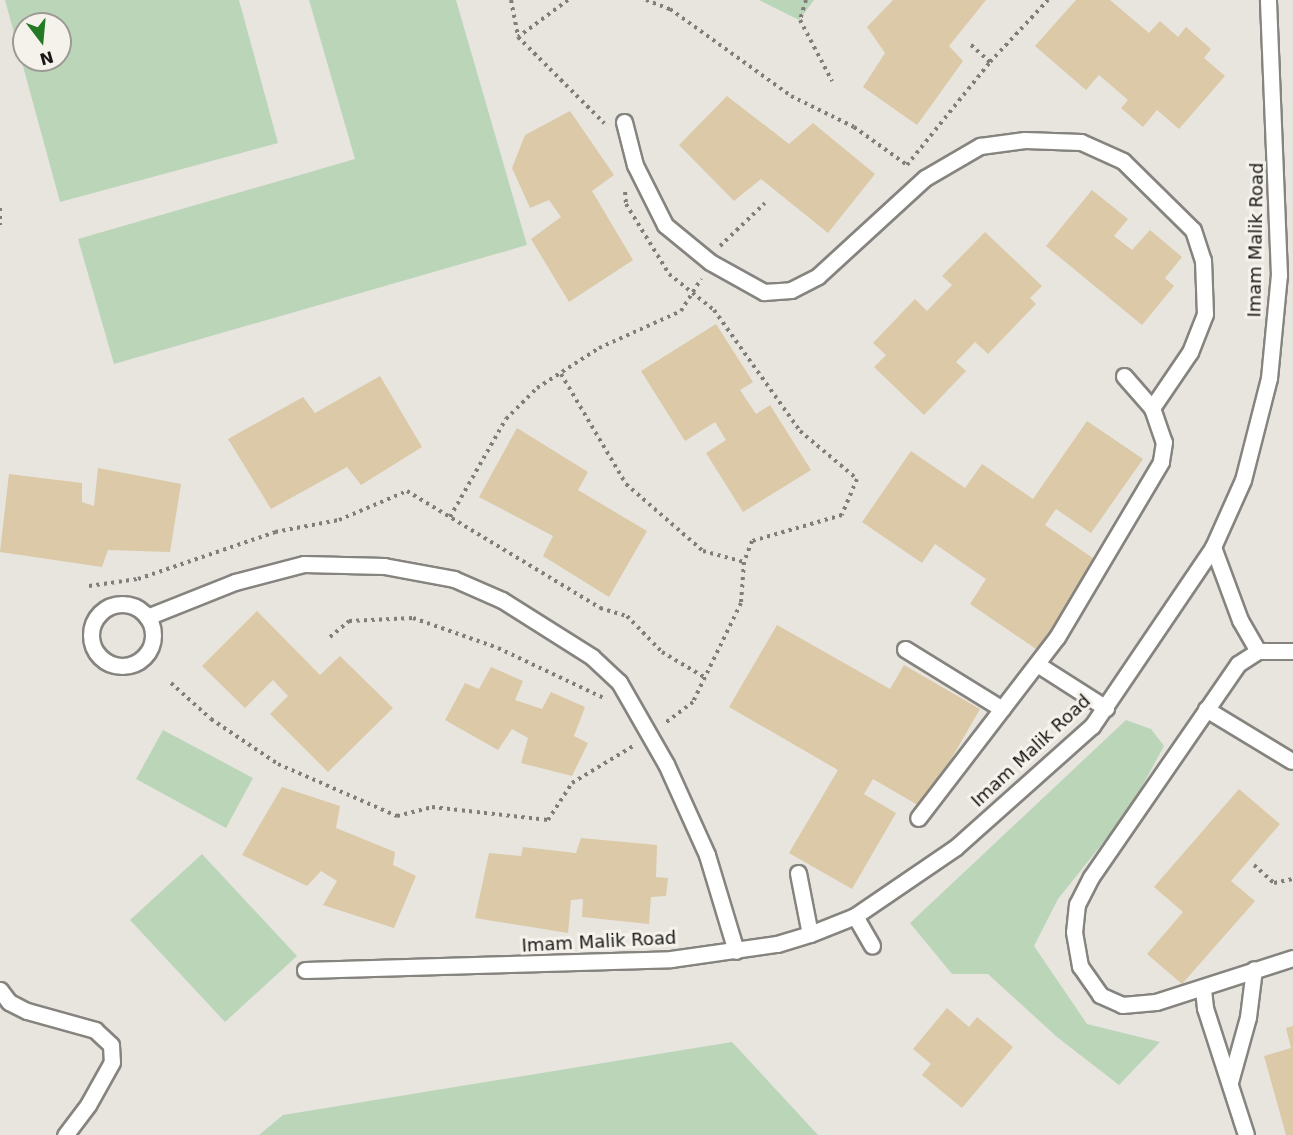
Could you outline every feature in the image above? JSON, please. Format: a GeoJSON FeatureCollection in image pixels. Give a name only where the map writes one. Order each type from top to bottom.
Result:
{"type":"FeatureCollection","features":[{"type":"Feature","properties":{"kind":"lane","name":"Imam Malik Road"},"geometry":{"type":"LineString","coordinates":[[305,970],[624,961],[736,951],[810,934],[855,916],[956,847],[1092,726],[1213,547],[1243,480],[1269,378],[1279,275],[1285,158],[1268,0]]}},
{"type":"Feature","properties":{"kind":"lane"},"geometry":{"type":"LineString","coordinates":[[624,122],[635,165],[665,225],[710,262],[764,292],[790,290],[818,276],[925,178],[980,146],[1025,140],[1081,142],[1123,161],[1193,230],[1206,281],[1205,314],[1190,352],[1152,408]]}},
{"type":"Feature","properties":{"kind":"lane"},"geometry":{"type":"LineString","coordinates":[[918,818],[1037,664],[1161,462],[1164,442],[1152,408],[1124,376]]}},
{"type":"Feature","properties":{"kind":"lane"},"geometry":{"type":"LineString","coordinates":[[1213,547],[1239,620],[1258,651]]}},
{"type":"Feature","properties":{"kind":"lane"},"geometry":{"type":"LineString","coordinates":[[147,616],[235,582],[304,564],[384,566],[454,579],[502,600],[592,657],[619,682],[650,734],[707,855],[736,951]]}},
{"type":"Feature","properties":{"kind":"lane"},"geometry":{"type":"LineString","coordinates":[[120,603],[135,606],[147,616],[153,640],[143,659],[118,666],[98,656],[90,634],[99,613],[120,603]]}},
{"type":"Feature","properties":{"kind":"lane"},"geometry":{"type":"LineString","coordinates":[[905,649],[1002,708]]}},
{"type":"Feature","properties":{"kind":"lane"},"geometry":{"type":"LineString","coordinates":[[1293,651],[1258,651],[1238,664],[1091,878],[1077,904],[1074,932],[1080,966],[1101,995],[1122,1005],[1156,1002],[1203,989],[1254,969],[1293,958]]}},
{"type":"Feature","properties":{"kind":"lane"},"geometry":{"type":"LineString","coordinates":[[1037,664],[1106,708]]}},
{"type":"Feature","properties":{"kind":"lane"},"geometry":{"type":"LineString","coordinates":[[1206,709],[1292,761]]}},
{"type":"Feature","properties":{"kind":"lane"},"geometry":{"type":"LineString","coordinates":[[798,873],[810,934]]}},
{"type":"Feature","properties":{"kind":"lane"},"geometry":{"type":"LineString","coordinates":[[855,916],[872,946]]}},
{"type":"Feature","properties":{"kind":"lane"},"geometry":{"type":"LineString","coordinates":[[1230,1082],[1248,1017],[1254,969]]}},
{"type":"Feature","properties":{"kind":"lane"},"geometry":{"type":"LineString","coordinates":[[1203,989],[1205,1008],[1246,1135]]}},
{"type":"Feature","properties":{"kind":"lane"},"geometry":{"type":"LineString","coordinates":[[0,990],[9,1002],[27,1011],[95,1030],[111,1045],[112,1062],[88,1106],[65,1135]]}},
{"type":"Feature","properties":{"kind":"path"},"geometry":{"type":"LineString","coordinates":[[511,0],[518,37],[609,132]]}},
{"type":"Feature","properties":{"kind":"path"},"geometry":{"type":"LineString","coordinates":[[518,37],[568,0]]}},
{"type":"Feature","properties":{"kind":"path"},"geometry":{"type":"LineString","coordinates":[[646,0],[670,9],[791,96],[854,127],[907,165],[990,62],[1048,0]]}},
{"type":"Feature","properties":{"kind":"path"},"geometry":{"type":"LineString","coordinates":[[806,0],[800,20],[832,81]]}},
{"type":"Feature","properties":{"kind":"path"},"geometry":{"type":"LineString","coordinates":[[968,42],[990,62]]}},
{"type":"Feature","properties":{"kind":"path"},"geometry":{"type":"LineString","coordinates":[[171,683],[211,719],[278,764],[397,816],[432,807],[548,820],[572,783],[650,734],[693,702],[741,603],[744,562],[752,541],[842,515],[857,479],[800,431],[714,310],[669,274],[626,204],[623,183]]}},
{"type":"Feature","properties":{"kind":"path"},"geometry":{"type":"LineString","coordinates":[[721,244],[765,203]]}},
{"type":"Feature","properties":{"kind":"path"},"geometry":{"type":"LineString","coordinates":[[0,208],[0,225]]}},
{"type":"Feature","properties":{"kind":"path"},"geometry":{"type":"LineString","coordinates":[[450,517],[506,418],[537,388],[599,348],[681,311],[702,278]]}},
{"type":"Feature","properties":{"kind":"path"},"geometry":{"type":"LineString","coordinates":[[561,374],[626,484],[703,551],[744,562]]}},
{"type":"Feature","properties":{"kind":"path"},"geometry":{"type":"LineString","coordinates":[[330,637],[349,621],[413,618],[498,648],[614,702]]}},
{"type":"Feature","properties":{"kind":"path"},"geometry":{"type":"LineString","coordinates":[[1254,865],[1274,883],[1293,879]]}},
{"type":"Feature","properties":{"kind":"green space"},"geometry":{"type":"Polygon","coordinates":[[[5,0],[239,0],[278,143],[60,202],[25,72],[72,72],[72,12],[12,12],[12,26],[5,0]]]}},
{"type":"Feature","properties":{"kind":"green space"},"geometry":{"type":"Polygon","coordinates":[[[309,0],[456,0],[527,245],[114,364],[78,239],[355,159],[309,0]]]}},
{"type":"Feature","properties":{"kind":"green space"},"geometry":{"type":"Polygon","coordinates":[[[759,0],[814,0],[799,20],[759,0]]]}},
{"type":"Feature","properties":{"kind":"green space"},"geometry":{"type":"Polygon","coordinates":[[[1126,720],[1151,729],[1164,746],[1129,810],[1058,899],[1034,946],[1087,1024],[1160,1042],[1119,1085],[1057,1037],[988,974],[952,974],[910,923],[1126,720]]]}},
{"type":"Feature","properties":{"kind":"green space"},"geometry":{"type":"Polygon","coordinates":[[[163,730],[253,778],[226,828],[136,779],[163,730]]]}},
{"type":"Feature","properties":{"kind":"green space"},"geometry":{"type":"Polygon","coordinates":[[[202,854],[297,956],[225,1022],[130,920],[202,854]]]}},
{"type":"Feature","properties":{"kind":"green space"},"geometry":{"type":"Polygon","coordinates":[[[732,1042],[818,1135],[259,1135],[283,1115],[732,1042]]]}},
{"type":"Feature","properties":{"kind":"building"},"geometry":{"type":"Polygon","coordinates":[[[893,0],[986,0],[949,46],[963,61],[917,125],[863,87],[885,53],[867,27],[893,0]]]}},
{"type":"Feature","properties":{"kind":"building"},"geometry":{"type":"Polygon","coordinates":[[[1076,0],[1110,0],[1149,33],[1160,21],[1178,37],[1186,27],[1211,49],[1204,58],[1225,76],[1179,129],[1157,110],[1143,127],[1121,108],[1128,100],[1099,75],[1086,90],[1035,46],[1076,0]]]}},
{"type":"Feature","properties":{"kind":"building"},"geometry":{"type":"Polygon","coordinates":[[[727,96],[789,144],[813,123],[875,174],[828,233],[761,179],[734,201],[679,145],[727,96]]]}},
{"type":"Feature","properties":{"kind":"building"},"geometry":{"type":"Polygon","coordinates":[[[570,111],[614,175],[592,191],[633,260],[569,302],[531,239],[561,217],[549,200],[530,208],[512,168],[525,135],[570,111]]]}},
{"type":"Feature","properties":{"kind":"building"},"geometry":{"type":"Polygon","coordinates":[[[1092,190],[1128,219],[1114,236],[1132,250],[1150,230],[1182,257],[1165,278],[1174,286],[1142,325],[1046,246],[1092,190]]]}},
{"type":"Feature","properties":{"kind":"building"},"geometry":{"type":"Polygon","coordinates":[[[985,232],[1042,286],[1030,298],[1036,304],[988,354],[975,342],[956,362],[966,371],[924,415],[874,367],[886,355],[873,343],[915,299],[927,311],[952,285],[942,276],[985,232]]]}},
{"type":"Feature","properties":{"kind":"building"},"geometry":{"type":"Polygon","coordinates":[[[716,324],[753,382],[740,390],[756,414],[770,405],[811,470],[743,512],[706,453],[726,440],[715,422],[685,441],[641,371],[716,324]]]}},
{"type":"Feature","properties":{"kind":"building"},"geometry":{"type":"Polygon","coordinates":[[[380,376],[422,447],[361,485],[347,467],[271,509],[228,439],[303,397],[315,413],[380,376]]]}},
{"type":"Feature","properties":{"kind":"building"},"geometry":{"type":"Polygon","coordinates":[[[1087,421],[1143,459],[1091,533],[1056,509],[1045,525],[1100,563],[1039,651],[970,604],[986,579],[935,544],[922,563],[862,522],[911,451],[965,488],[982,464],[1033,499],[1087,421]]]}},
{"type":"Feature","properties":{"kind":"building"},"geometry":{"type":"Polygon","coordinates":[[[517,428],[588,472],[578,490],[647,531],[609,597],[543,556],[553,536],[479,497],[517,428]]]}},
{"type":"Feature","properties":{"kind":"building"},"geometry":{"type":"Polygon","coordinates":[[[98,468],[181,484],[170,552],[108,550],[102,567],[0,552],[9,474],[82,483],[82,502],[94,506],[98,468]]]}},
{"type":"Feature","properties":{"kind":"building"},"geometry":{"type":"Polygon","coordinates":[[[257,611],[320,675],[340,656],[393,708],[328,772],[270,714],[288,696],[273,680],[245,708],[202,666],[257,611]]]}},
{"type":"Feature","properties":{"kind":"building"},"geometry":{"type":"Polygon","coordinates":[[[777,625],[890,689],[904,665],[980,709],[923,808],[873,779],[864,794],[896,813],[852,889],[789,853],[838,770],[729,707],[777,625]]]}},
{"type":"Feature","properties":{"kind":"building"},"geometry":{"type":"Polygon","coordinates":[[[491,667],[523,681],[515,700],[542,709],[551,692],[585,707],[574,736],[588,743],[572,776],[521,763],[528,738],[512,729],[498,750],[445,720],[465,683],[479,689],[491,667]]]}},
{"type":"Feature","properties":{"kind":"building"},"geometry":{"type":"Polygon","coordinates":[[[282,787],[340,806],[336,828],[395,852],[393,865],[416,876],[394,928],[323,905],[337,881],[321,871],[307,886],[242,855],[282,787]]]}},
{"type":"Feature","properties":{"kind":"building"},"geometry":{"type":"Polygon","coordinates":[[[1239,789],[1280,824],[1231,881],[1255,901],[1182,984],[1147,954],[1183,912],[1154,887],[1239,789]]]}},
{"type":"Feature","properties":{"kind":"building"},"geometry":{"type":"Polygon","coordinates":[[[581,838],[657,845],[656,877],[668,878],[666,896],[651,897],[649,924],[582,917],[583,899],[571,900],[568,933],[475,918],[489,853],[521,856],[523,847],[576,853],[581,838]]]}},
{"type":"Feature","properties":{"kind":"building"},"geometry":{"type":"Polygon","coordinates":[[[947,1008],[969,1027],[977,1017],[1013,1047],[962,1108],[922,1075],[931,1064],[913,1049],[947,1008]]]}},
{"type":"Feature","properties":{"kind":"building"},"geometry":{"type":"Polygon","coordinates":[[[1293,1026],[1293,1135],[1286,1135],[1264,1056],[1291,1048],[1286,1028],[1293,1026]]]}}]}
